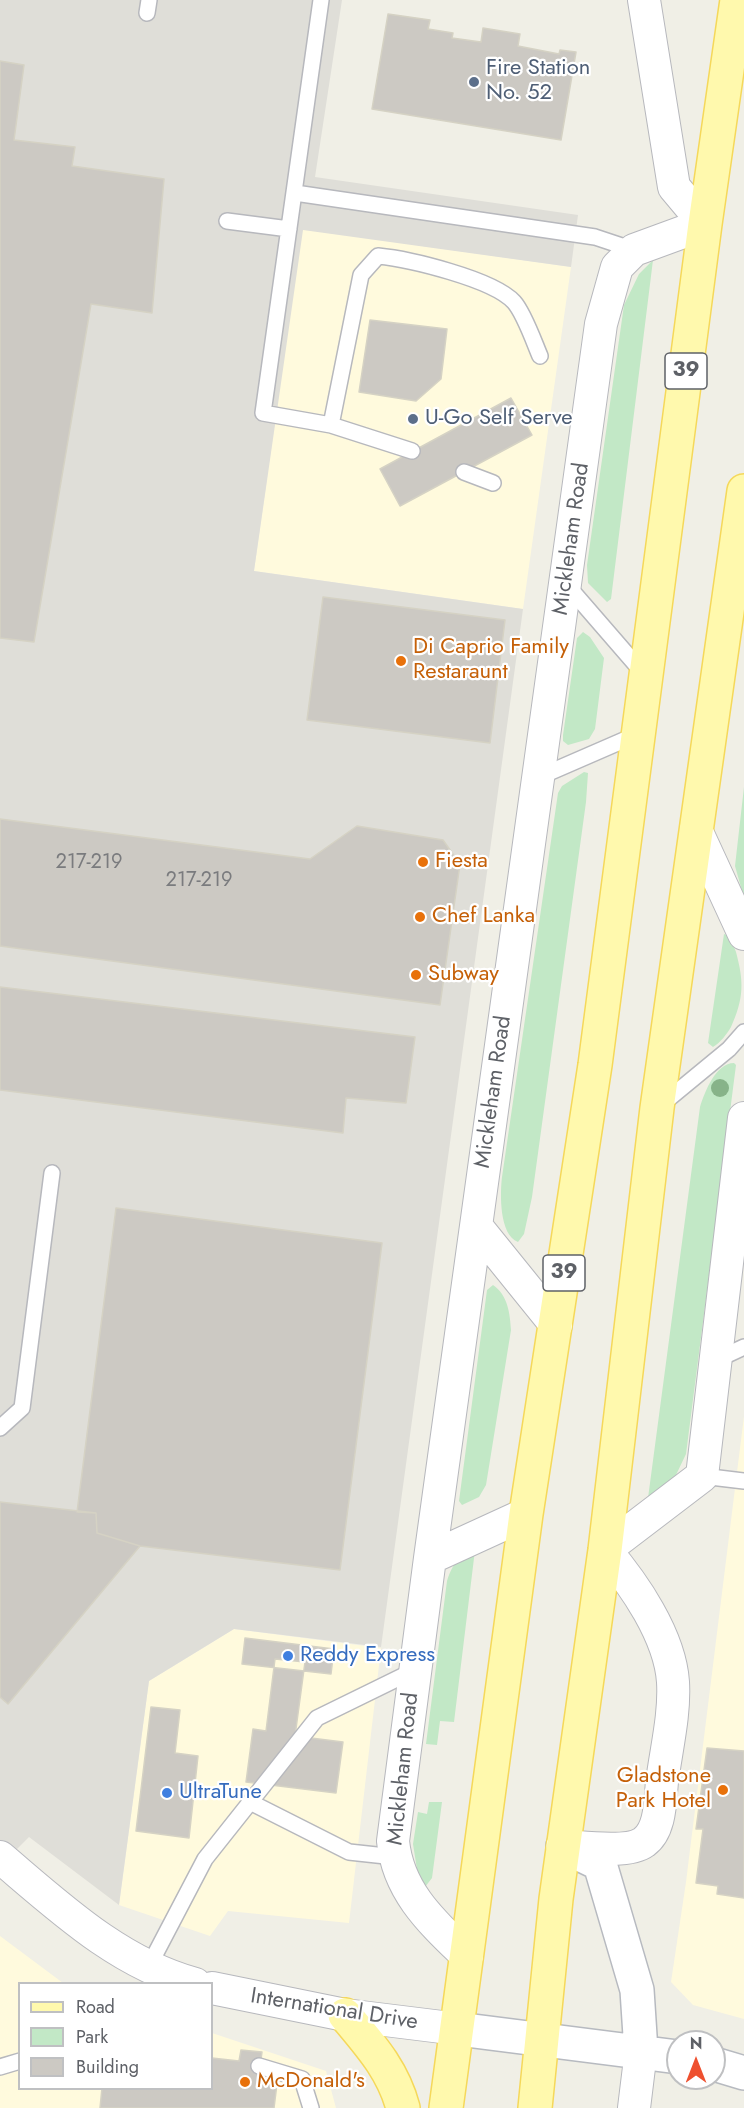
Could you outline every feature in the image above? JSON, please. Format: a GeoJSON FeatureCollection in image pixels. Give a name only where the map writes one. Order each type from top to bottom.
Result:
{"type":"FeatureCollection","features":[{"type":"Feature","properties":{"kind":"main road","name":"39"},"geometry":{"type":"LineString","coordinates":[[446,2108],[526,1514],[595,1065],[705,224],[737,0]]}},
{"type":"Feature","properties":{"kind":"main road"},"geometry":{"type":"LineString","coordinates":[[535,2108],[563,1846],[604,1550],[657,1108],[744,491]]}},
{"type":"Feature","properties":{"kind":"main road"},"geometry":{"type":"LineString","coordinates":[[345,2015],[386,2065],[398,2088],[403,2108]]}},
{"type":"Feature","properties":{"kind":"street"},"geometry":{"type":"LineString","coordinates":[[634,250],[705,224],[674,187],[644,0]]}},
{"type":"Feature","properties":{"kind":"street","name":"Mickleham Road"},"geometry":{"type":"LineString","coordinates":[[467,1956],[424,1913],[407,1889],[395,1857],[393,1841],[430,1558],[602,324],[617,267],[634,250]]}},
{"type":"Feature","properties":{"kind":"street"},"geometry":{"type":"LineString","coordinates":[[696,830],[744,934]]}},
{"type":"Feature","properties":{"kind":"street"},"geometry":{"type":"LineString","coordinates":[[563,1846],[617,1848],[639,1845],[649,1838],[657,1817],[672,1701],[672,1672],[665,1649],[643,1602],[604,1550],[702,1476],[714,1361],[738,1216],[744,1118]]}},
{"type":"Feature","properties":{"kind":"street"},"geometry":{"type":"LineString","coordinates":[[476,1226],[556,1325]]}},
{"type":"Feature","properties":{"kind":"street"},"geometry":{"type":"LineString","coordinates":[[430,1558],[526,1514]]}},
{"type":"Feature","properties":{"kind":"street"},"geometry":{"type":"LineString","coordinates":[[563,1846],[600,1863],[638,1990],[641,2051],[634,2108]]}},
{"type":"Feature","properties":{"kind":"street"},"geometry":{"type":"LineString","coordinates":[[0,1857],[80,1924],[149,1966],[192,1982]]}},
{"type":"Feature","properties":{"kind":"street","name":"International Drive"},"geometry":{"type":"LineString","coordinates":[[213,1988],[345,2015],[458,2029]]}},
{"type":"Feature","properties":{"kind":"street"},"geometry":{"type":"LineString","coordinates":[[458,2029],[666,2055]]}},
{"type":"Feature","properties":{"kind":"street"},"geometry":{"type":"LineString","coordinates":[[726,2068],[744,2073]]}},
{"type":"Feature","properties":{"kind":"lane"},"geometry":{"type":"LineString","coordinates":[[321,0],[262,413],[332,425],[412,451]]}},
{"type":"Feature","properties":{"kind":"lane"},"geometry":{"type":"LineString","coordinates":[[295,194],[595,237],[634,250]]}},
{"type":"Feature","properties":{"kind":"lane"},"geometry":{"type":"LineString","coordinates":[[226,221],[289,229]]}},
{"type":"Feature","properties":{"kind":"lane"},"geometry":{"type":"LineString","coordinates":[[332,425],[361,275],[378,256],[403,258],[488,285],[514,302],[540,356]]}},
{"type":"Feature","properties":{"kind":"lane"},"geometry":{"type":"LineString","coordinates":[[465,472],[493,483]]}},
{"type":"Feature","properties":{"kind":"lane"},"geometry":{"type":"LineString","coordinates":[[566,584],[646,676]]}},
{"type":"Feature","properties":{"kind":"lane"},"geometry":{"type":"LineString","coordinates":[[539,777],[639,734]]}},
{"type":"Feature","properties":{"kind":"lane"},"geometry":{"type":"LineString","coordinates":[[657,1108],[729,1049],[744,1032]]}},
{"type":"Feature","properties":{"kind":"lane"},"geometry":{"type":"LineString","coordinates":[[0,1428],[22,1408],[52,1173]]}},
{"type":"Feature","properties":{"kind":"lane"},"geometry":{"type":"LineString","coordinates":[[714,1361],[744,1347]]}},
{"type":"Feature","properties":{"kind":"lane"},"geometry":{"type":"LineString","coordinates":[[702,1476],[744,1481]]}},
{"type":"Feature","properties":{"kind":"lane"},"geometry":{"type":"LineString","coordinates":[[149,1966],[205,1859],[316,1718],[415,1670]]}},
{"type":"Feature","properties":{"kind":"lane"},"geometry":{"type":"LineString","coordinates":[[250,1802],[350,1852],[395,1857]]}},
{"type":"Feature","properties":{"kind":"lane"},"geometry":{"type":"LineString","coordinates":[[0,2067],[18,2062]]}},
{"type":"Feature","properties":{"kind":"lane"},"geometry":{"type":"LineString","coordinates":[[260,2066],[302,2079],[311,2108]]}},
{"type":"Feature","properties":{"kind":"shaded area"},"geometry":{"type":"Polygon","coordinates":[[[0,0],[342,0],[315,177],[578,215],[571,267],[303,230],[254,571],[523,609],[381,1647],[234,1629],[149,1681],[119,1905],[29,1837],[0,1866],[0,0]]]}},
{"type":"Feature","properties":{"kind":"shaded area","name":"U-Go Self Serve"},"geometry":{"type":"Polygon","coordinates":[[[302,229],[571,267],[523,609],[254,571],[302,229]]]}},
{"type":"Feature","properties":{"kind":"shaded area"},"geometry":{"type":"Polygon","coordinates":[[[744,1416],[744,2019],[693,2005],[671,1982],[686,1882],[744,1416]]]}},
{"type":"Feature","properties":{"kind":"shaded area"},"geometry":{"type":"Polygon","coordinates":[[[234,1629],[381,1648],[349,1923],[228,1911],[210,1936],[119,1905],[149,1681],[234,1629]]]}},
{"type":"Feature","properties":{"kind":"shaded area"},"geometry":{"type":"Polygon","coordinates":[[[0,1936],[62,1982],[18,1982],[18,2090],[213,2090],[213,2033],[326,2071],[336,2108],[0,2108],[0,1936]]]}},
{"type":"Feature","properties":{"kind":"green space"},"geometry":{"type":"Polygon","coordinates":[[[653,260],[611,599],[607,602],[588,583],[587,565],[624,305],[639,274],[653,260]]]}},
{"type":"Feature","properties":{"kind":"green space"},"geometry":{"type":"Polygon","coordinates":[[[583,632],[590,637],[604,658],[595,729],[589,739],[568,745],[563,741],[563,735],[577,638],[583,632]]]}},
{"type":"Feature","properties":{"kind":"green space"},"geometry":{"type":"Polygon","coordinates":[[[584,772],[588,773],[586,802],[532,1197],[524,1234],[518,1242],[512,1238],[504,1223],[501,1203],[502,1177],[558,793],[562,786],[584,772]]]}},
{"type":"Feature","properties":{"kind":"green space"},"geometry":{"type":"Polygon","coordinates":[[[744,787],[744,898],[735,866],[744,787]]]}},
{"type":"Feature","properties":{"kind":"green space"},"geometry":{"type":"Polygon","coordinates":[[[724,934],[730,938],[736,952],[741,990],[731,1027],[713,1047],[708,1043],[724,934]]]}},
{"type":"Feature","properties":{"kind":"green space"},"geometry":{"type":"Polygon","coordinates":[[[734,1063],[736,1065],[686,1454],[676,1475],[648,1498],[700,1107],[712,1079],[722,1068],[734,1063]]]}},
{"type":"Feature","properties":{"kind":"green space"},"geometry":{"type":"Polygon","coordinates":[[[493,1285],[505,1299],[511,1330],[486,1485],[479,1497],[462,1505],[459,1501],[487,1290],[493,1285]]]}},
{"type":"Feature","properties":{"kind":"green space"},"geometry":{"type":"Polygon","coordinates":[[[475,1550],[454,1722],[440,1721],[437,1745],[426,1744],[447,1581],[457,1561],[475,1550]]]}},
{"type":"Feature","properties":{"kind":"green space"},"geometry":{"type":"Polygon","coordinates":[[[429,1802],[442,1802],[432,1878],[425,1887],[419,1882],[413,1844],[418,1812],[427,1814],[429,1802]]]}},
{"type":"Feature","properties":{"kind":"building","name":"Fire Station No. 52"},"geometry":{"type":"Polygon","coordinates":[[[388,14],[430,20],[428,29],[453,33],[452,38],[481,42],[483,28],[520,34],[518,46],[559,54],[560,50],[576,52],[561,140],[372,109],[388,14]]]}},
{"type":"Feature","properties":{"kind":"building"},"geometry":{"type":"Polygon","coordinates":[[[0,61],[24,65],[14,140],[75,147],[72,166],[164,179],[152,313],[91,304],[34,642],[0,638],[0,61]]]}},
{"type":"Feature","properties":{"kind":"building"},"geometry":{"type":"Polygon","coordinates":[[[370,320],[447,329],[441,379],[416,401],[359,392],[370,320]]]}},
{"type":"Feature","properties":{"kind":"building"},"geometry":{"type":"Polygon","coordinates":[[[511,398],[532,435],[400,506],[380,469],[511,398]]]}},
{"type":"Feature","properties":{"kind":"building"},"geometry":{"type":"Polygon","coordinates":[[[323,597],[505,620],[490,743],[307,720],[323,597]]]}},
{"type":"Feature","properties":{"kind":"building"},"geometry":{"type":"Polygon","coordinates":[[[0,819],[310,859],[357,826],[443,840],[460,864],[440,1005],[0,946],[0,819]]]}},
{"type":"Feature","properties":{"kind":"building"},"geometry":{"type":"Polygon","coordinates":[[[0,987],[415,1037],[406,1103],[346,1098],[343,1133],[0,1090],[0,987]]]}},
{"type":"Feature","properties":{"kind":"building"},"geometry":{"type":"Polygon","coordinates":[[[116,1208],[382,1243],[340,1570],[140,1546],[97,1533],[96,1513],[77,1512],[116,1208]]]}},
{"type":"Feature","properties":{"kind":"building"},"geometry":{"type":"Polygon","coordinates":[[[0,1502],[96,1513],[97,1533],[140,1546],[8,1704],[0,1697],[0,1502]]]}},
{"type":"Feature","properties":{"kind":"building","name":"Reddy Express"},"geometry":{"type":"Polygon","coordinates":[[[245,1638],[334,1649],[331,1674],[242,1664],[245,1638]]]}},
{"type":"Feature","properties":{"kind":"building"},"geometry":{"type":"Polygon","coordinates":[[[275,1659],[305,1662],[295,1736],[343,1742],[336,1793],[246,1782],[253,1729],[266,1731],[275,1659]]]}},
{"type":"Feature","properties":{"kind":"building","name":"UltraTune"},"geometry":{"type":"Polygon","coordinates":[[[151,1707],[180,1710],[175,1753],[198,1756],[189,1838],[136,1831],[151,1707]]]}},
{"type":"Feature","properties":{"kind":"building","name":"Gladstone Park Hotel"},"geometry":{"type":"Polygon","coordinates":[[[707,1748],[744,1751],[744,1898],[717,1894],[718,1886],[696,1883],[703,1829],[696,1829],[707,1748]]]}},
{"type":"Feature","properties":{"kind":"building","name":"McDonald's"},"geometry":{"type":"Polygon","coordinates":[[[241,2050],[262,2052],[259,2074],[278,2076],[274,2108],[100,2108],[102,2090],[213,2090],[213,2058],[239,2061],[241,2050]]]}},
{"type":"Feature","properties":{"kind":"place","name":"Fire Station No. 52"},"geometry":{"type":"Point","coordinates":[474,82]}},
{"type":"Feature","properties":{"kind":"place","name":"U-Go Self Serve"},"geometry":{"type":"Point","coordinates":[413,419]}},
{"type":"Feature","properties":{"kind":"place","name":"Di Caprio Family Restaraunt"},"geometry":{"type":"Point","coordinates":[401,661]}},
{"type":"Feature","properties":{"kind":"place","name":"Fiesta"},"geometry":{"type":"Point","coordinates":[423,862]}},
{"type":"Feature","properties":{"kind":"place","name":"Chef Lanka"},"geometry":{"type":"Point","coordinates":[420,917]}},
{"type":"Feature","properties":{"kind":"place","name":"Subway"},"geometry":{"type":"Point","coordinates":[416,975]}},
{"type":"Feature","properties":{"kind":"place","name":"Reddy Express"},"geometry":{"type":"Point","coordinates":[288,1656]}},
{"type":"Feature","properties":{"kind":"place","name":"Gladstone Park Hotel"},"geometry":{"type":"Point","coordinates":[723,1790]}},
{"type":"Feature","properties":{"kind":"place","name":"UltraTune"},"geometry":{"type":"Point","coordinates":[167,1793]}},
{"type":"Feature","properties":{"kind":"place","name":"McDonald's"},"geometry":{"type":"Point","coordinates":[245,2082]}}]}
